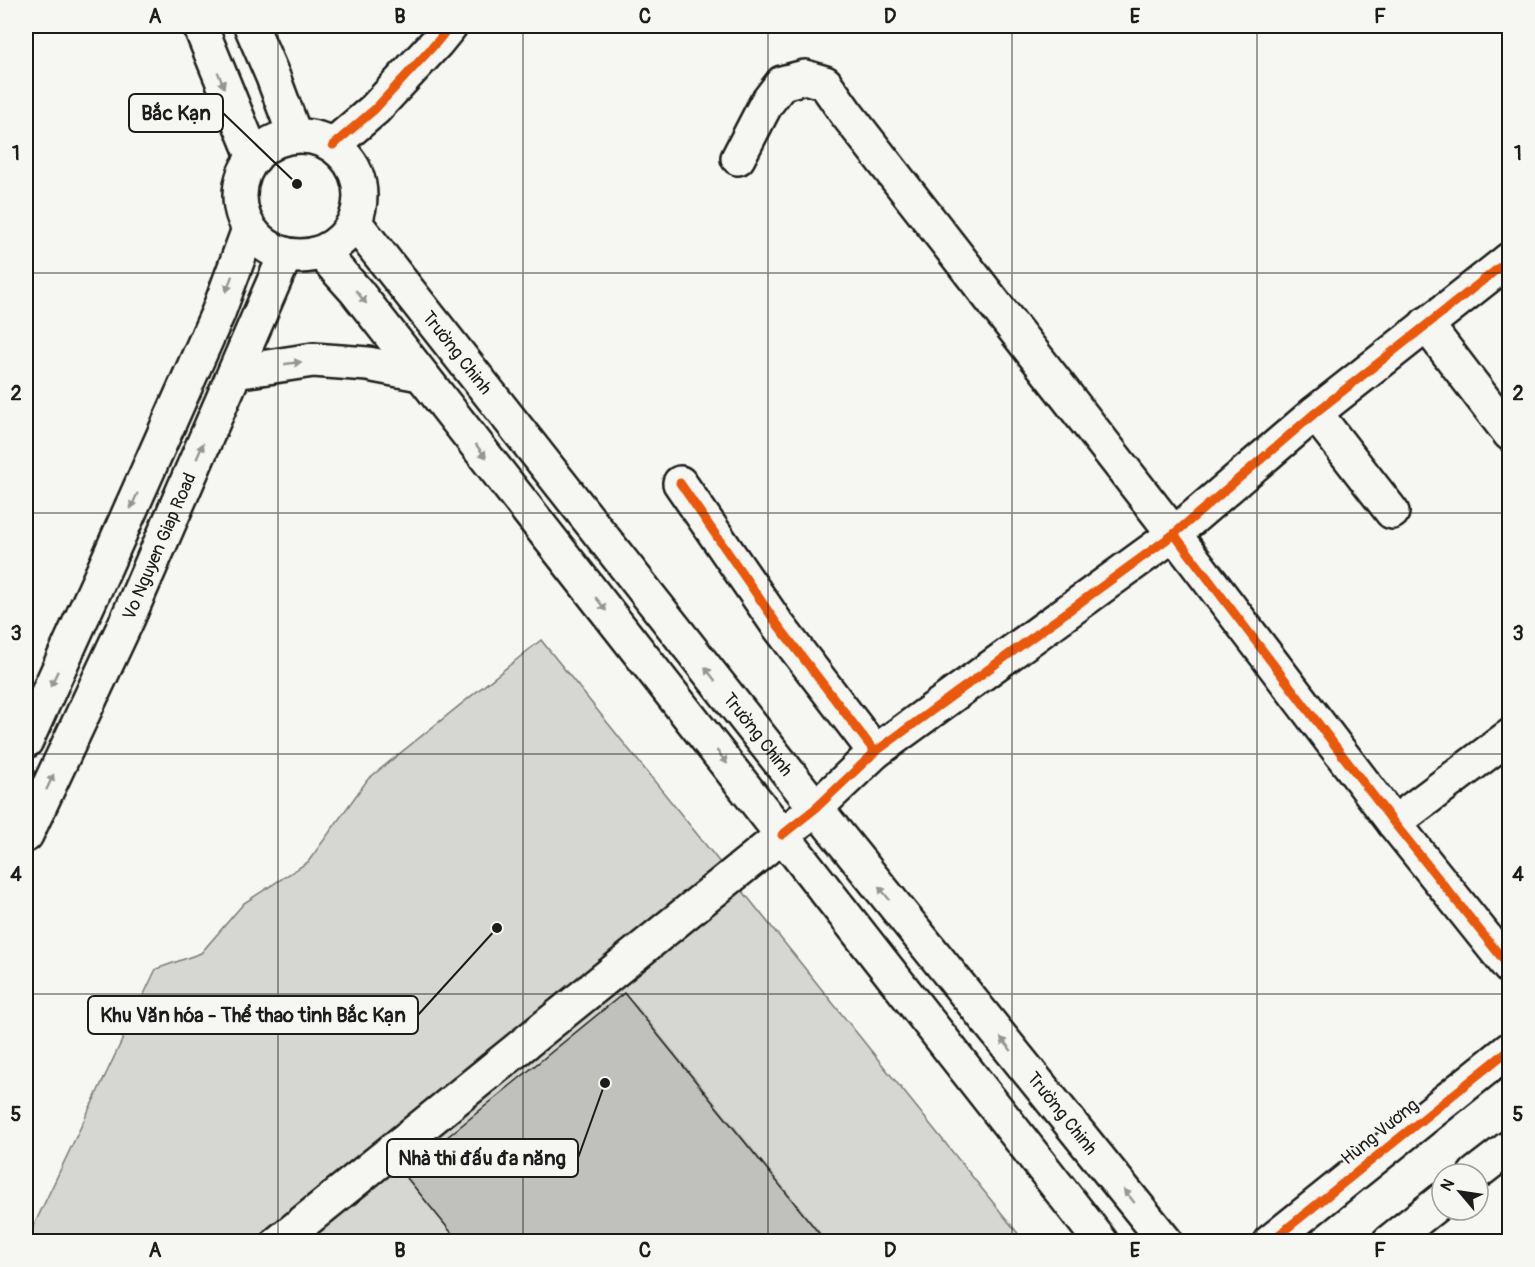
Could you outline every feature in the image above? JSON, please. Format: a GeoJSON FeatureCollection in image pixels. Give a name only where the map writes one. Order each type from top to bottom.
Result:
{"type":"FeatureCollection","features":[{"type":"Feature","properties":{"kind":"main road"},"geometry":{"type":"LineString","coordinates":[[200,26],[254,159]]}},
{"type":"Feature","properties":{"kind":"main road"},"geometry":{"type":"LineString","coordinates":[[251,26],[295,136]]}},
{"type":"Feature","properties":{"kind":"main road"},"geometry":{"type":"LineString","coordinates":[[333,145],[375,109],[450,26]]}},
{"type":"Feature","properties":{"kind":"main road"},"geometry":{"type":"LineString","coordinates":[[738,158],[766,104],[782,83],[805,77],[825,83],[1394,823],[1509,968]]}},
{"type":"Feature","properties":{"kind":"main road"},"geometry":{"type":"LineString","coordinates":[[295,136],[314,138],[333,145],[346,157],[356,172],[361,188],[360,206],[355,223],[345,238],[322,254],[285,256],[264,246],[249,229],[243,215],[240,200],[241,185],[246,171],[254,159],[272,143],[295,136]]}},
{"type":"Feature","properties":{"kind":"main road","name":"Trường Chinh"},"geometry":{"type":"LineString","coordinates":[[355,223],[816,808],[1166,1242]]}},
{"type":"Feature","properties":{"kind":"main road"},"geometry":{"type":"LineString","coordinates":[[26,741],[218,313],[249,229]]}},
{"type":"Feature","properties":{"kind":"main road"},"geometry":{"type":"LineString","coordinates":[[322,254],[356,291],[1101,1242]]}},
{"type":"Feature","properties":{"kind":"main road","name":"Vo Nguyen Giap Road"},"geometry":{"type":"LineString","coordinates":[[26,835],[128,618],[285,256]]}},
{"type":"Feature","properties":{"kind":"main road"},"geometry":{"type":"LineString","coordinates":[[279,1242],[816,808],[876,752],[1174,534],[1315,413],[1509,259]]}},
{"type":"Feature","properties":{"kind":"main road"},"geometry":{"type":"LineString","coordinates":[[1426,324],[1509,434]]}},
{"type":"Feature","properties":{"kind":"main road"},"geometry":{"type":"LineString","coordinates":[[235,372],[314,360],[368,364],[420,374]]}},
{"type":"Feature","properties":{"kind":"main road"},"geometry":{"type":"LineString","coordinates":[[1315,413],[1392,512]]}},
{"type":"Feature","properties":{"kind":"main road"},"geometry":{"type":"LineString","coordinates":[[680,483],[777,624],[876,752]]}},
{"type":"Feature","properties":{"kind":"main road"},"geometry":{"type":"LineString","coordinates":[[1394,823],[1509,736]]}},
{"type":"Feature","properties":{"kind":"main road","name":"Hùng Vương"},"geometry":{"type":"LineString","coordinates":[[1270,1242],[1509,1049]]}},
{"type":"Feature","properties":{"kind":"main road"},"geometry":{"type":"LineString","coordinates":[[1490,1162],[1509,1147]]}},
{"type":"Feature","properties":{"kind":"main road"},"geometry":{"type":"LineString","coordinates":[[1389,1242],[1430,1210]]}},
{"type":"Feature","properties":{"kind":"shaded area"},"geometry":{"type":"Polygon","coordinates":[[[541,640],[1024,1241],[26,1242],[156,969],[201,953],[244,903],[308,862],[368,779],[541,640]]]}},
{"type":"Feature","properties":{"kind":"building"},"geometry":{"type":"Polygon","coordinates":[[[624,993],[826,1242],[459,1242],[403,1173],[624,993]]]}},
{"type":"Feature","properties":{"kind":"cycle path"},"geometry":{"type":"LineString","coordinates":[[333,145],[375,109],[450,26]]}},
{"type":"Feature","properties":{"kind":"cycle path"},"geometry":{"type":"LineString","coordinates":[[782,835],[816,808],[875,752],[1174,534],[1315,413],[1510,259]]}},
{"type":"Feature","properties":{"kind":"cycle path"},"geometry":{"type":"LineString","coordinates":[[680,483],[777,624],[875,752]]}},
{"type":"Feature","properties":{"kind":"cycle path"},"geometry":{"type":"LineString","coordinates":[[1174,534],[1394,823],[1510,968]]}},
{"type":"Feature","properties":{"kind":"cycle path"},"geometry":{"type":"LineString","coordinates":[[1270,1242],[1510,1049]]}},
{"type":"Feature","properties":{"kind":"place","name":"Bắc Kạn"},"geometry":{"type":"Point","coordinates":[297,184]}},
{"type":"Feature","properties":{"kind":"place","name":"Khu Văn hóa - Thể thao tỉnh Bắc Kạn"},"geometry":{"type":"Point","coordinates":[497,928]}},
{"type":"Feature","properties":{"kind":"place","name":"Nhà thi đấu đa năng"},"geometry":{"type":"Point","coordinates":[605,1083]}}]}
